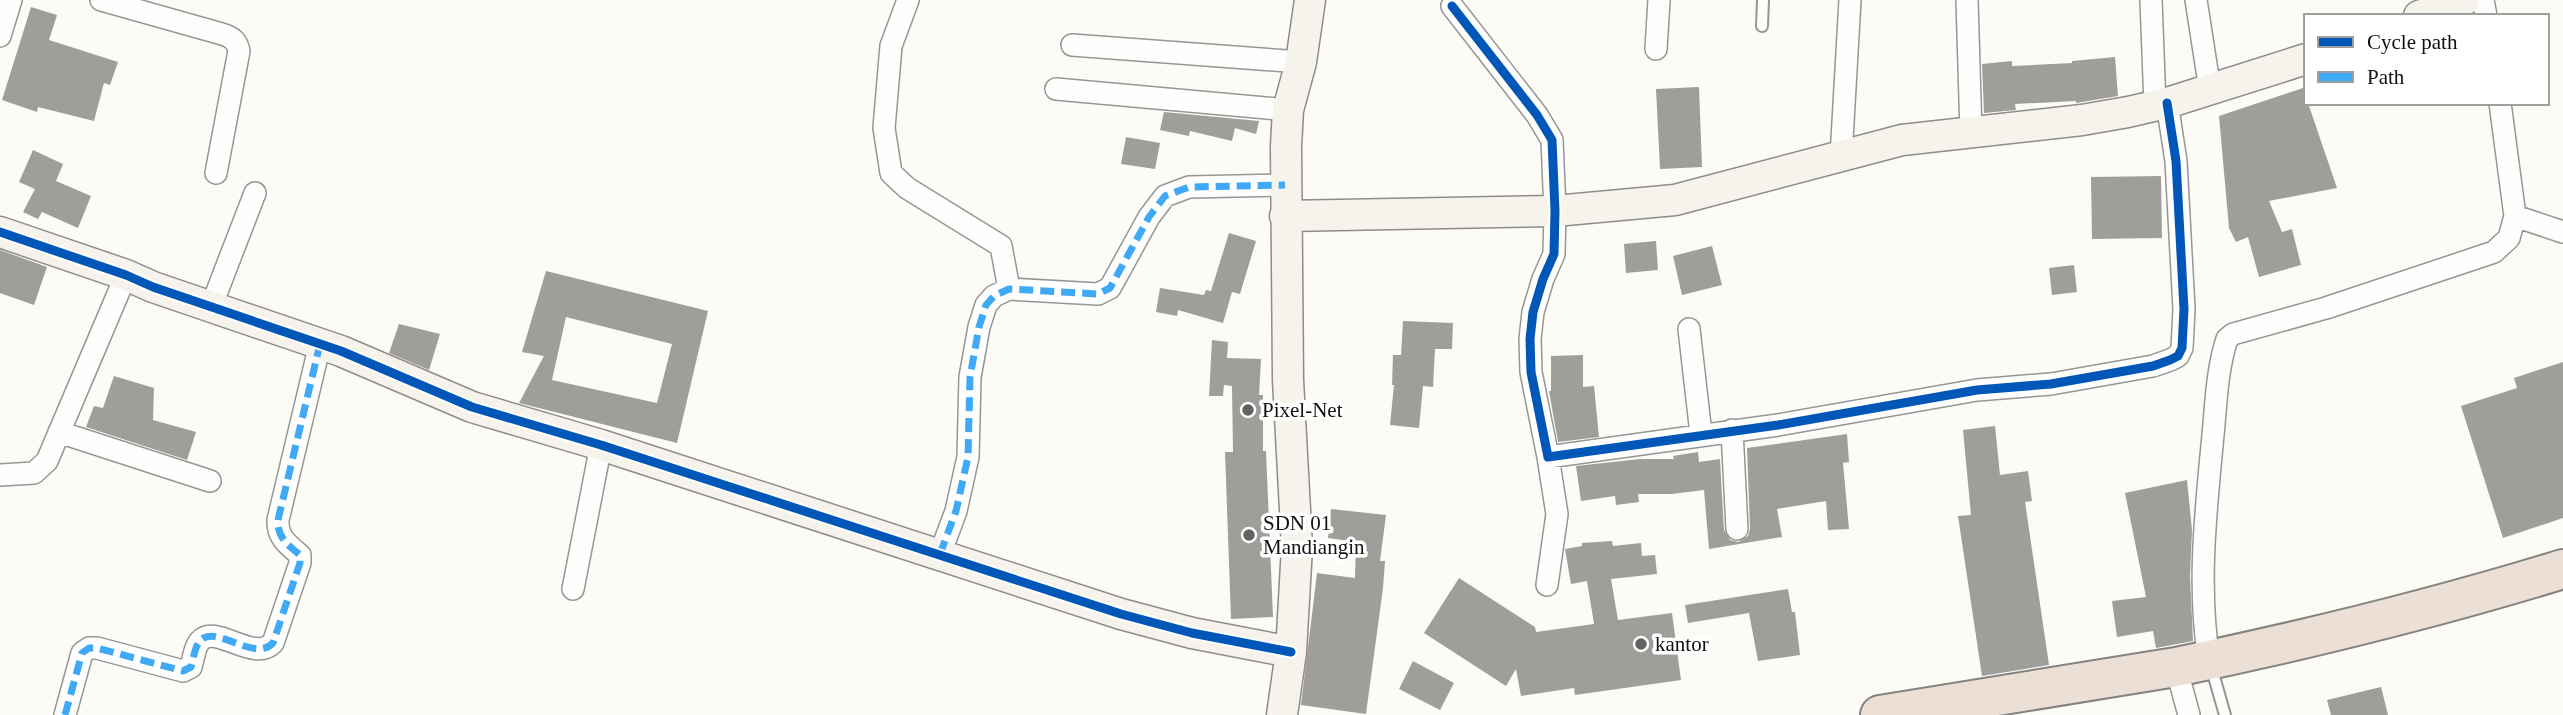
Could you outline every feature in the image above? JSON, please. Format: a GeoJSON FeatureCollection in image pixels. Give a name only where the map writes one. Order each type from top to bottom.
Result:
{"type":"FeatureCollection","features":[{"type":"Feature","properties":{"kind":"highway"},"geometry":{"type":"LineString","coordinates":[[1880,715],[2192,664],[2492,591],[2563,569]]}},
{"type":"Feature","properties":{"kind":"street"},"geometry":{"type":"LineString","coordinates":[[0,36],[12,0]]}},
{"type":"Feature","properties":{"kind":"street"},"geometry":{"type":"LineString","coordinates":[[100,0],[222,34],[237,43],[239,51],[216,173]]}},
{"type":"Feature","properties":{"kind":"street"},"geometry":{"type":"LineString","coordinates":[[908,0],[891,46],[884,128],[891,173],[906,188],[1001,246],[1009,289]]}},
{"type":"Feature","properties":{"kind":"street"},"geometry":{"type":"LineString","coordinates":[[1282,715],[1291,652],[1297,547],[1289,380],[1285,185],[1289,110],[1301,62],[1310,0]]}},
{"type":"Feature","properties":{"kind":"street"},"geometry":{"type":"LineString","coordinates":[[1656,49],[1658,0]]}},
{"type":"Feature","properties":{"kind":"street"},"geometry":{"type":"LineString","coordinates":[[1841,156],[1850,0]]}},
{"type":"Feature","properties":{"kind":"street"},"geometry":{"type":"LineString","coordinates":[[1967,0],[1971,133]]}},
{"type":"Feature","properties":{"kind":"street"},"geometry":{"type":"LineString","coordinates":[[1548,457],[1843,415],[1903,401],[1978,390],[2051,384],[2153,366],[2178,356],[2182,348],[2184,309],[2176,161],[2161,104],[2151,0]]}},
{"type":"Feature","properties":{"kind":"street"},"geometry":{"type":"LineString","coordinates":[[2196,0],[2210,90]]}},
{"type":"Feature","properties":{"kind":"street"},"geometry":{"type":"LineString","coordinates":[[2425,14],[2464,0]]}},
{"type":"Feature","properties":{"kind":"street"},"geometry":{"type":"LineString","coordinates":[[1452,6],[1537,115],[1552,140],[1554,254],[1536,301],[1530,339],[1531,372],[1557,514],[1547,585]]}},
{"type":"Feature","properties":{"kind":"street"},"geometry":{"type":"LineString","coordinates":[[1072,45],[1301,62]]}},
{"type":"Feature","properties":{"kind":"street"},"geometry":{"type":"LineString","coordinates":[[1285,216],[1555,211],[1675,200],[1902,141],[2082,120],[2161,104],[2304,60]]}},
{"type":"Feature","properties":{"kind":"street"},"geometry":{"type":"LineString","coordinates":[[1056,89],[1289,110]]}},
{"type":"Feature","properties":{"kind":"street"},"geometry":{"type":"LineString","coordinates":[[2189,715],[2192,664],[2202,595],[2217,398],[2227,339],[2233,334],[2326,308],[2494,252],[2509,238],[2515,216],[2500,105]]}},
{"type":"Feature","properties":{"kind":"street"},"geometry":{"type":"LineString","coordinates":[[940,554],[956,511],[968,457],[970,377],[979,327],[986,305],[994,296],[1009,289],[1098,294],[1110,288],[1149,217],[1165,197],[1189,187],[1285,185]]}},
{"type":"Feature","properties":{"kind":"street"},"geometry":{"type":"LineString","coordinates":[[212,307],[255,192]]}},
{"type":"Feature","properties":{"kind":"street"},"geometry":{"type":"LineString","coordinates":[[2515,216],[2563,232]]}},
{"type":"Feature","properties":{"kind":"street"},"geometry":{"type":"LineString","coordinates":[[0,232],[320,344],[472,407],[601,445],[1048,591],[1192,634],[1291,652]]}},
{"type":"Feature","properties":{"kind":"street"},"geometry":{"type":"LineString","coordinates":[[0,475],[34,472],[47,461],[126,275]]}},
{"type":"Feature","properties":{"kind":"street"},"geometry":{"type":"LineString","coordinates":[[1689,329],[1702,434]]}},
{"type":"Feature","properties":{"kind":"street"},"geometry":{"type":"LineString","coordinates":[[65,715],[82,653],[89,648],[183,671],[191,667],[199,641],[205,637],[213,636],[259,650],[269,648],[274,643],[300,564],[300,555],[283,540],[278,530],[278,520],[320,344]]}},
{"type":"Feature","properties":{"kind":"street"},"geometry":{"type":"LineString","coordinates":[[1732,430],[1737,529]]}},
{"type":"Feature","properties":{"kind":"street"},"geometry":{"type":"LineString","coordinates":[[59,432],[211,481]]}},
{"type":"Feature","properties":{"kind":"street"},"geometry":{"type":"LineString","coordinates":[[573,589],[601,445]]}},
{"type":"Feature","properties":{"kind":"lane"},"geometry":{"type":"LineString","coordinates":[[1762,26],[1763,0]]}},
{"type":"Feature","properties":{"kind":"lane"},"geometry":{"type":"LineString","coordinates":[[2192,664],[2225,715]]}},
{"type":"Feature","properties":{"kind":"building"},"geometry":{"type":"Polygon","coordinates":[[[31,7],[57,15],[49,40],[118,62],[110,85],[104,83],[94,121],[38,107],[37,112],[2,100],[31,7]]]}},
{"type":"Feature","properties":{"kind":"building"},"geometry":{"type":"Polygon","coordinates":[[[2115,57],[2118,96],[2076,103],[2015,104],[2016,110],[1984,113],[1982,64],[2012,61],[2012,66],[2072,63],[2115,57]]]}},
{"type":"Feature","properties":{"kind":"building"},"geometry":{"type":"Polygon","coordinates":[[[1699,87],[1702,167],[1660,169],[1656,89],[1699,87]]]}},
{"type":"Feature","properties":{"kind":"building"},"geometry":{"type":"Polygon","coordinates":[[[2303,88],[2304,105],[2309,105],[2337,188],[2269,201],[2282,232],[2292,229],[2301,265],[2259,277],[2248,237],[2236,242],[2229,228],[2219,116],[2303,88]]]}},
{"type":"Feature","properties":{"kind":"building"},"geometry":{"type":"Polygon","coordinates":[[[1164,112],[1259,121],[1256,134],[1235,128],[1232,141],[1190,131],[1189,136],[1160,130],[1164,112]]]}},
{"type":"Feature","properties":{"kind":"building"},"geometry":{"type":"Polygon","coordinates":[[[1126,137],[1160,143],[1155,169],[1121,164],[1126,137]]]}},
{"type":"Feature","properties":{"kind":"building"},"geometry":{"type":"Polygon","coordinates":[[[33,150],[63,164],[56,181],[91,196],[78,228],[42,212],[38,219],[23,212],[35,189],[19,182],[33,150]]]}},
{"type":"Feature","properties":{"kind":"building"},"geometry":{"type":"Polygon","coordinates":[[[2161,176],[2162,238],[2092,239],[2091,177],[2161,176]]]}},
{"type":"Feature","properties":{"kind":"building"},"geometry":{"type":"Polygon","coordinates":[[[1229,233],[1256,241],[1240,294],[1232,292],[1223,323],[1178,310],[1177,316],[1156,312],[1160,288],[1204,295],[1206,290],[1211,291],[1229,233]]]}},
{"type":"Feature","properties":{"kind":"building"},"geometry":{"type":"Polygon","coordinates":[[[1656,241],[1658,270],[1626,273],[1624,244],[1656,241]]]}},
{"type":"Feature","properties":{"kind":"building"},"geometry":{"type":"Polygon","coordinates":[[[1712,246],[1722,285],[1682,295],[1673,256],[1712,246]]]}},
{"type":"Feature","properties":{"kind":"building"},"geometry":{"type":"Polygon","coordinates":[[[0,250],[47,267],[34,305],[0,293],[0,250]]]}},
{"type":"Feature","properties":{"kind":"building"},"geometry":{"type":"Polygon","coordinates":[[[2074,265],[2077,292],[2052,295],[2049,268],[2074,265]]]}},
{"type":"Feature","properties":{"kind":"building"},"geometry":{"type":"Polygon","coordinates":[[[546,271],[708,311],[677,443],[519,403],[544,356],[522,352],[546,271]],[[566,317],[552,380],[657,403],[672,344],[566,317]]]}},
{"type":"Feature","properties":{"kind":"building"},"geometry":{"type":"Polygon","coordinates":[[[1403,321],[1453,323],[1452,349],[1435,349],[1433,387],[1423,386],[1419,428],[1390,425],[1394,385],[1393,355],[1401,355],[1403,321]]]}},
{"type":"Feature","properties":{"kind":"building"},"geometry":{"type":"Polygon","coordinates":[[[399,324],[440,334],[429,370],[389,353],[399,324]]]}},
{"type":"Feature","properties":{"kind":"building","name":"SDN 01 Mandiangin"},"geometry":{"type":"Polygon","coordinates":[[[1212,340],[1228,342],[1227,358],[1261,359],[1259,395],[1263,395],[1263,451],[1266,451],[1273,617],[1231,619],[1225,452],[1233,452],[1232,386],[1224,385],[1223,396],[1209,396],[1212,340]]]}},
{"type":"Feature","properties":{"kind":"building"},"geometry":{"type":"Polygon","coordinates":[[[1583,355],[1583,387],[1594,386],[1599,437],[1558,442],[1549,391],[1551,356],[1583,355]]]}},
{"type":"Feature","properties":{"kind":"building"},"geometry":{"type":"Polygon","coordinates":[[[2563,362],[2563,518],[2503,538],[2461,406],[2517,388],[2514,378],[2563,362]]]}},
{"type":"Feature","properties":{"kind":"building"},"geometry":{"type":"Polygon","coordinates":[[[114,376],[154,388],[153,420],[196,432],[187,460],[86,427],[94,406],[103,408],[114,376]]]}},
{"type":"Feature","properties":{"kind":"building"},"geometry":{"type":"Polygon","coordinates":[[[1995,426],[2000,475],[2028,471],[2032,501],[2025,502],[2049,665],[1982,676],[1958,516],[1971,515],[1963,430],[1995,426]]]}},
{"type":"Feature","properties":{"kind":"building"},"geometry":{"type":"Polygon","coordinates":[[[1847,434],[1849,462],[1843,463],[1849,529],[1828,530],[1826,501],[1777,509],[1782,537],[1709,549],[1704,490],[1638,494],[1639,502],[1616,505],[1615,496],[1581,501],[1576,466],[1640,459],[1674,459],[1673,456],[1698,452],[1699,462],[1720,459],[1724,530],[1730,540],[1738,542],[1748,536],[1750,529],[1747,448],[1847,434]]]}},
{"type":"Feature","properties":{"kind":"building"},"geometry":{"type":"Polygon","coordinates":[[[2187,480],[2192,530],[2190,576],[2193,641],[2156,648],[2153,631],[2117,637],[2112,601],[2146,597],[2125,493],[2187,480]]]}},
{"type":"Feature","properties":{"kind":"building"},"geometry":{"type":"Polygon","coordinates":[[[1331,509],[1386,515],[1380,561],[1385,561],[1383,588],[1366,714],[1301,705],[1317,573],[1355,578],[1356,542],[1328,538],[1331,509]]]}},
{"type":"Feature","properties":{"kind":"building"},"geometry":{"type":"Polygon","coordinates":[[[1612,541],[1613,546],[1641,543],[1642,556],[1655,555],[1657,574],[1611,579],[1618,620],[1672,613],[1681,680],[1575,695],[1574,688],[1521,696],[1516,669],[1506,686],[1424,633],[1459,578],[1535,627],[1536,632],[1594,624],[1587,581],[1571,584],[1565,549],[1582,546],[1582,543],[1612,541]]]}},
{"type":"Feature","properties":{"kind":"building"},"geometry":{"type":"Polygon","coordinates":[[[1788,589],[1792,612],[1795,612],[1800,655],[1758,661],[1749,613],[1688,623],[1685,605],[1788,589]]]}},
{"type":"Feature","properties":{"kind":"building"},"geometry":{"type":"Polygon","coordinates":[[[1413,661],[1454,683],[1440,710],[1399,689],[1413,661]]]}},
{"type":"Feature","properties":{"kind":"building"},"geometry":{"type":"Polygon","coordinates":[[[2381,687],[2388,715],[2331,715],[2327,700],[2381,687]]]}},
{"type":"Feature","properties":{"kind":"marked path"},"geometry":{"type":"LineString","coordinates":[[940,554],[956,511],[968,457],[970,377],[979,327],[986,305],[994,296],[1009,289],[1098,294],[1110,288],[1149,217],[1165,196],[1189,187],[1285,185]]}},
{"type":"Feature","properties":{"kind":"marked path"},"geometry":{"type":"LineString","coordinates":[[65,715],[82,653],[89,648],[183,671],[191,667],[198,643],[207,637],[225,639],[256,649],[273,643],[300,563],[300,555],[281,536],[278,520],[320,344]]}},
{"type":"Feature","properties":{"kind":"cycle path"},"geometry":{"type":"LineString","coordinates":[[1452,6],[1537,115],[1552,140],[1554,254],[1533,312],[1530,339],[1531,372],[1548,457],[1778,425],[1977,390],[2051,384],[2153,366],[2178,356],[2182,348],[2184,309],[2176,161],[2167,103]]}},
{"type":"Feature","properties":{"kind":"cycle path"},"geometry":{"type":"LineString","coordinates":[[0,232],[341,351],[472,407],[601,445],[1121,614],[1192,633],[1291,652]]}},
{"type":"Feature","properties":{"kind":"place","name":"Pixel-Net"},"geometry":{"type":"Point","coordinates":[1248,410]}},
{"type":"Feature","properties":{"kind":"place","name":"SDN 01 Mandiangin"},"geometry":{"type":"Point","coordinates":[1249,535]}},
{"type":"Feature","properties":{"kind":"place","name":"kantor"},"geometry":{"type":"Point","coordinates":[1641,644]}}]}
